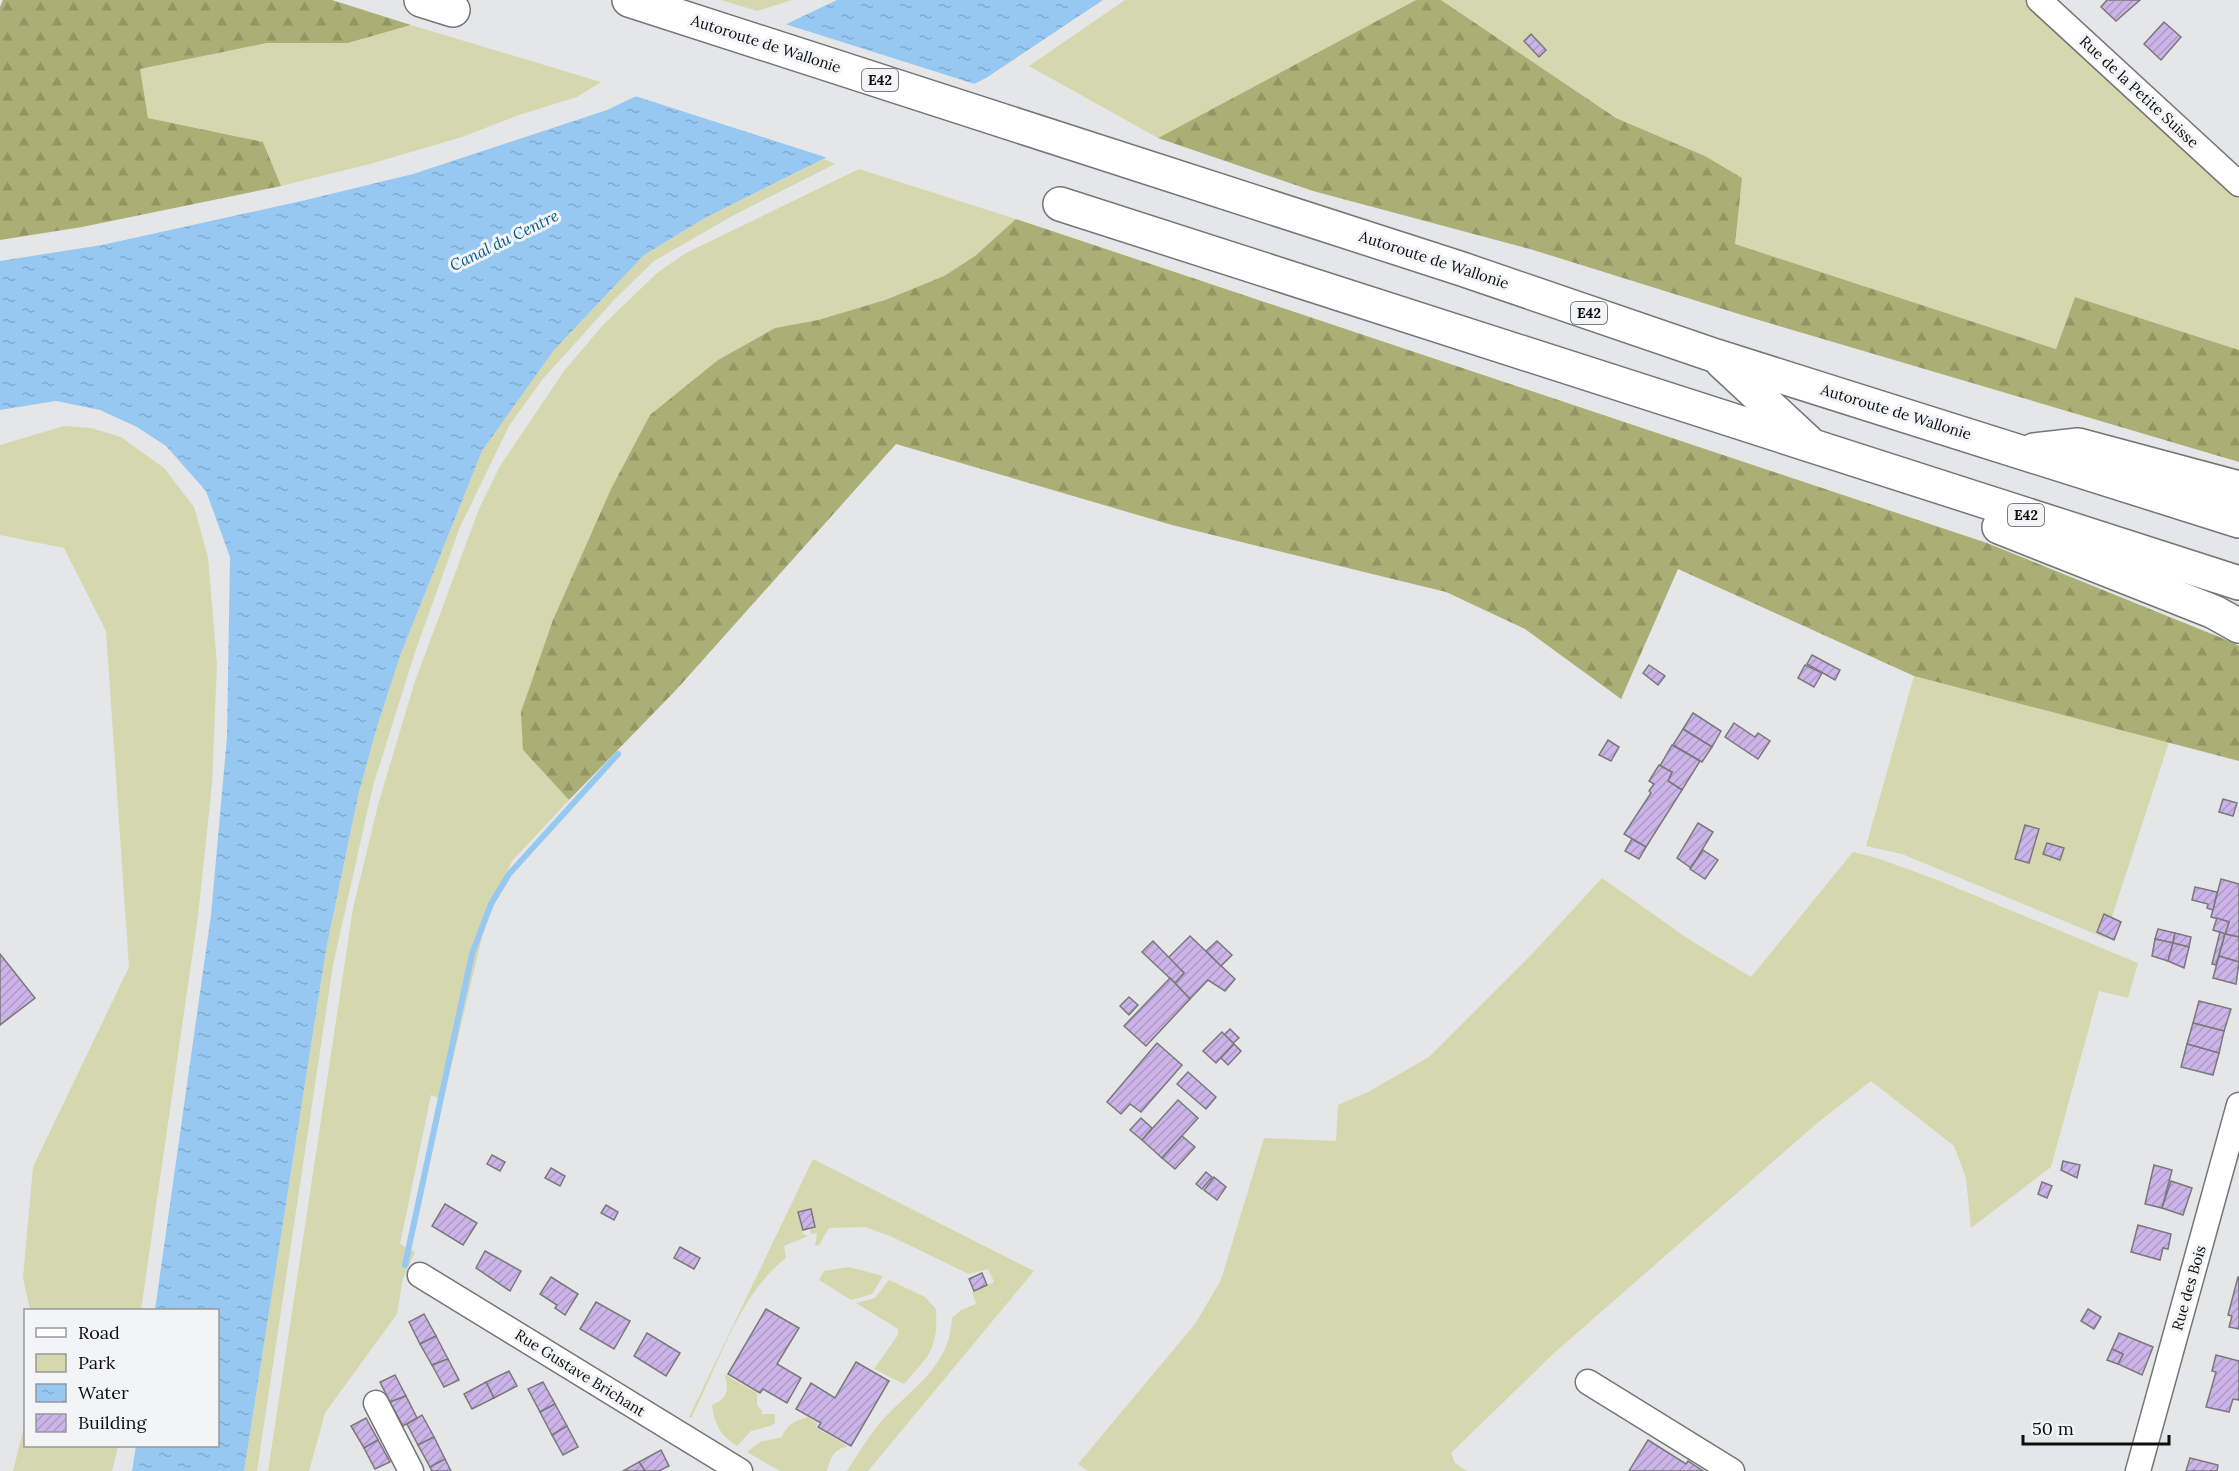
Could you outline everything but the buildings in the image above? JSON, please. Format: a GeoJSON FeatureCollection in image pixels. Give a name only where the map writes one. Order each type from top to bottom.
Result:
{"type":"FeatureCollection","features":[{"type":"Feature","properties":{"kind":"highway"},"geometry":{"type":"LineString","coordinates":[[421,0],[453,10]]}},
{"type":"Feature","properties":{"kind":"highway","name":"Autoroute de Wallonie"},"geometry":{"type":"LineString","coordinates":[[629,0],[1462,269],[1716,356],[2239,521]]}},
{"type":"Feature","properties":{"kind":"highway","name":"E42"},"geometry":{"type":"LineString","coordinates":[[1060,204],[2239,583]]}},
{"type":"Feature","properties":{"kind":"highway"},"geometry":{"type":"LineString","coordinates":[[1716,356],[1814,447],[2017,535],[2214,612],[2239,626]]}},
{"type":"Feature","properties":{"kind":"highway"},"geometry":{"type":"LineString","coordinates":[[2024,452],[2078,445],[2239,489]]}},
{"type":"Feature","properties":{"kind":"street","name":"Rue de la Petite Suisse"},"geometry":{"type":"LineString","coordinates":[[2039,0],[2239,184]]}},
{"type":"Feature","properties":{"kind":"street","name":"Rue des Bois"},"geometry":{"type":"LineString","coordinates":[[2138,1471],[2239,1105]]}},
{"type":"Feature","properties":{"kind":"street","name":"Rue Gustave Brichant"},"geometry":{"type":"LineString","coordinates":[[420,1275],[715,1465],[740,1471]]}},
{"type":"Feature","properties":{"kind":"street"},"geometry":{"type":"LineString","coordinates":[[1588,1382],[1732,1471]]}},
{"type":"Feature","properties":{"kind":"street"},"geometry":{"type":"LineString","coordinates":[[376,1404],[411,1471]]}},
{"type":"Feature","properties":{"kind":"green space"},"geometry":{"type":"Polygon","coordinates":[[[3,0],[332,0],[411,25],[348,43],[267,43],[140,69],[148,118],[263,142],[281,186],[82,227],[0,240],[0,7],[3,0]]]}},
{"type":"Feature","properties":{"kind":"green space"},"geometry":{"type":"Polygon","coordinates":[[[721,0],[792,0],[757,11],[721,0]]]}},
{"type":"Feature","properties":{"kind":"green space"},"geometry":{"type":"Polygon","coordinates":[[[1125,0],[1416,0],[1158,138],[1029,66],[1125,0]]]}},
{"type":"Feature","properties":{"kind":"green space"},"geometry":{"type":"Polygon","coordinates":[[[1416,0],[1441,0],[1616,118],[1705,156],[1742,178],[1735,244],[2056,349],[2075,297],[2239,350],[2239,462],[1742,315],[1530,249],[1313,191],[1158,138],[1416,0]]]}},
{"type":"Feature","properties":{"kind":"green space"},"geometry":{"type":"Polygon","coordinates":[[[1441,0],[2039,0],[2239,186],[2239,350],[2075,297],[2056,349],[1735,244],[1705,156],[1616,118],[1441,0]]]}},
{"type":"Feature","properties":{"kind":"green space"},"geometry":{"type":"Polygon","coordinates":[[[411,25],[601,82],[577,97],[519,115],[462,137],[370,164],[281,186],[263,142],[148,118],[139,69],[267,43],[348,43],[411,25]]]}},
{"type":"Feature","properties":{"kind":"green space"},"geometry":{"type":"Polygon","coordinates":[[[824,159],[835,164],[734,215],[654,261],[614,300],[542,380],[509,426],[460,527],[415,652],[373,786],[333,965],[257,1471],[244,1471],[326,950],[358,796],[400,656],[482,451],[554,350],[644,255],[705,218],[824,159]]]}},
{"type":"Feature","properties":{"kind":"green space"},"geometry":{"type":"Polygon","coordinates":[[[859,169],[1016,219],[975,256],[944,276],[885,300],[818,320],[775,328],[718,360],[523,750],[569,800],[512,861],[488,912],[443,1100],[431,1095],[400,1244],[415,1252],[403,1278],[397,1314],[325,1413],[309,1471],[268,1471],[353,908],[378,805],[414,684],[479,509],[500,466],[564,371],[602,326],[657,273],[686,253],[859,169]]]}},
{"type":"Feature","properties":{"kind":"green space"},"geometry":{"type":"Polygon","coordinates":[[[1016,219],[1987,543],[2234,643],[2239,646],[2239,761],[1914,676],[1678,569],[1621,699],[1525,629],[1446,592],[1172,525],[896,444],[676,690],[569,800],[523,750],[521,712],[553,620],[611,489],[650,415],[718,360],[775,328],[818,320],[885,300],[944,276],[975,256],[1016,219]]]}},
{"type":"Feature","properties":{"kind":"green space"},"geometry":{"type":"Polygon","coordinates":[[[64,426],[91,428],[121,437],[164,468],[194,507],[208,557],[217,664],[212,784],[198,916],[141,1309],[30,1309],[23,1278],[33,1167],[129,967],[106,631],[64,548],[0,535],[0,445],[64,426]]]}},
{"type":"Feature","properties":{"kind":"green space"},"geometry":{"type":"Polygon","coordinates":[[[1914,676],[2169,742],[2105,938],[1902,854],[1866,846],[1914,676]]]}},
{"type":"Feature","properties":{"kind":"green space"},"geometry":{"type":"Polygon","coordinates":[[[1853,852],[1877,858],[1940,881],[2138,963],[2128,998],[2099,991],[2051,1167],[1971,1228],[1966,1178],[1954,1146],[1871,1081],[1816,1124],[1554,1353],[1451,1453],[1455,1463],[1467,1471],[1088,1471],[1078,1464],[1195,1324],[1221,1280],[1264,1138],[1336,1141],[1338,1105],[1368,1092],[1429,1057],[1532,954],[1602,878],[1690,940],[1751,977],[1853,852]]]}},
{"type":"Feature","properties":{"kind":"green space"},"geometry":{"type":"Polygon","coordinates":[[[813,1159],[1034,1271],[868,1471],[847,1471],[875,1429],[934,1367],[949,1336],[952,1318],[961,1310],[976,1304],[972,1292],[994,1282],[988,1269],[969,1274],[890,1236],[865,1227],[829,1228],[819,1245],[815,1246],[817,1233],[811,1234],[810,1228],[815,1227],[811,1210],[799,1213],[803,1234],[808,1236],[784,1246],[786,1258],[769,1273],[742,1311],[691,1418],[689,1417],[813,1159]]]}},
{"type":"Feature","properties":{"kind":"green space"},"geometry":{"type":"Polygon","coordinates":[[[849,1267],[883,1276],[872,1294],[851,1300],[819,1280],[824,1271],[849,1267]]]}},
{"type":"Feature","properties":{"kind":"green space"},"geometry":{"type":"Polygon","coordinates":[[[889,1280],[925,1297],[936,1309],[934,1343],[926,1358],[904,1384],[874,1369],[898,1335],[898,1329],[856,1303],[875,1298],[889,1280]]]}},
{"type":"Feature","properties":{"kind":"green space"},"geometry":{"type":"Polygon","coordinates":[[[724,1374],[757,1393],[757,1405],[762,1411],[761,1414],[775,1414],[775,1423],[751,1431],[737,1446],[722,1433],[713,1412],[712,1405],[721,1400],[726,1393],[727,1384],[724,1374]]]}},
{"type":"Feature","properties":{"kind":"green space"},"geometry":{"type":"Polygon","coordinates":[[[808,1417],[818,1424],[815,1427],[848,1446],[833,1455],[827,1471],[780,1471],[747,1452],[760,1442],[782,1437],[792,1423],[808,1417]]]}},
{"type":"Feature","properties":{"kind":"green space"},"geometry":{"type":"Polygon","coordinates":[[[24,1427],[24,1447],[118,1447],[112,1471],[13,1471],[24,1427]]]}},
{"type":"Feature","properties":{"kind":"water","name":"Canal du Centre"},"geometry":{"type":"Polygon","coordinates":[[[837,0],[1103,0],[986,78],[705,218],[644,255],[554,350],[482,451],[400,656],[358,796],[326,950],[244,1471],[132,1471],[136,1447],[219,1447],[219,1309],[155,1309],[211,915],[227,737],[230,557],[206,491],[166,446],[137,427],[100,410],[56,401],[0,410],[0,261],[102,245],[413,174],[607,110],[837,0]]]}},
{"type":"Feature","properties":{"kind":"pier"},"geometry":{"type":"Polygon","coordinates":[[[782,23],[978,85],[831,159],[632,95],[782,23]]]}},
{"type":"Feature","properties":{"kind":"waterway"},"geometry":{"type":"LineString","coordinates":[[405,1265],[472,954],[491,904],[509,874],[618,754]]}}]}
